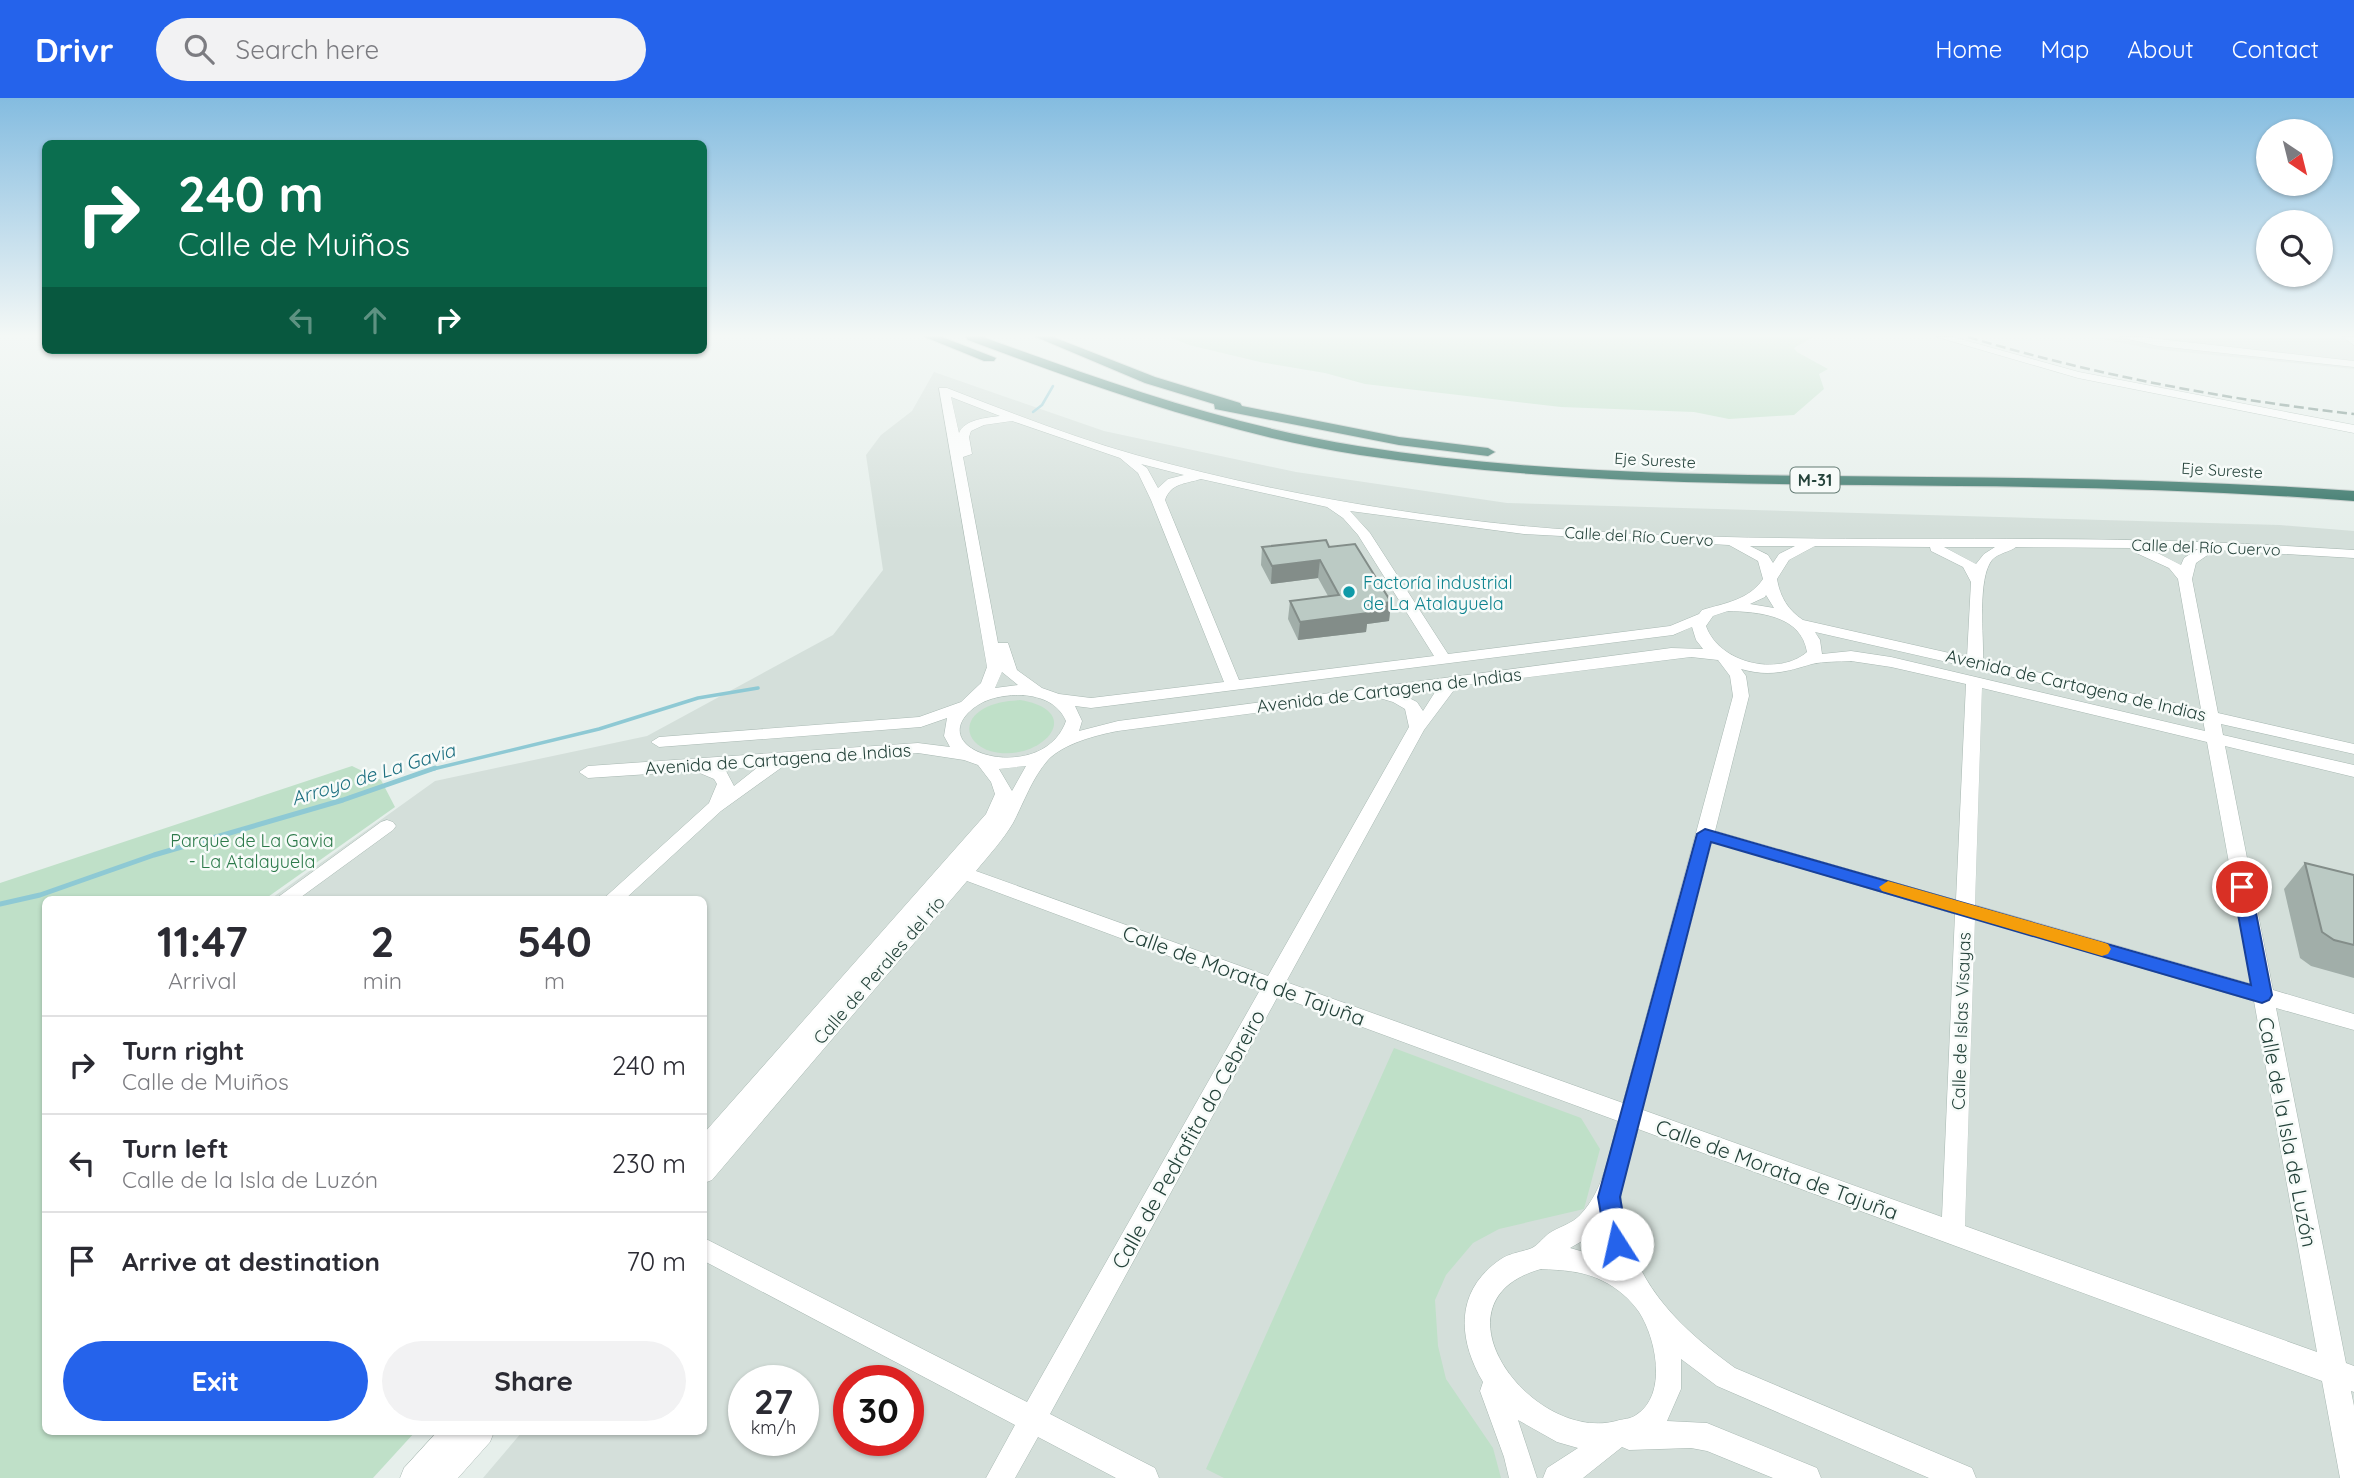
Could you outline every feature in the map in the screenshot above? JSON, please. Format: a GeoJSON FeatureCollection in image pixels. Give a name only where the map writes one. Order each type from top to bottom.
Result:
{"type":"FeatureCollection","features":[{"type":"Feature","properties":{"kind":"highway"},"geometry":{"type":"LineString","coordinates":[[1131,401],[1278,436]]}},
{"type":"Feature","properties":{"kind":"highway","name":"Eje Sureste"},"geometry":{"type":"LineString","coordinates":[[1155,401],[1278,436],[1440,462],[1587,474],[1703,480],[2142,483],[2354,496]]}},
{"type":"Feature","properties":{"kind":"highway","name":"Eje Sureste"},"geometry":{"type":"LineString","coordinates":[[1200,401],[1412,443],[1583,461],[1680,466],[2055,469],[2202,474],[2354,484]]}},
{"type":"Feature","properties":{"kind":"highway"},"geometry":{"type":"LineString","coordinates":[[1220,401],[1284,420]]}},
{"type":"Feature","properties":{"kind":"street","name":"Calle del Río Cuervo"},"geometry":{"type":"LineString","coordinates":[[947,401],[995,667],[994,678],[973,701]]}},
{"type":"Feature","properties":{"kind":"street","name":"Calle del Río Cuervo"},"geometry":{"type":"LineString","coordinates":[[971,401],[1016,420],[1120,454],[1205,477],[1325,502],[1502,527],[1719,541],[2122,544],[2354,554]]}},
{"type":"Feature","properties":{"kind":"street"},"geometry":{"type":"LineString","coordinates":[[2213,401],[2354,429]]}},
{"type":"Feature","properties":{"kind":"street"},"geometry":{"type":"LineString","coordinates":[[1016,420],[998,419],[975,424],[966,429],[963,437],[1007,667],[1014,677],[1039,692],[1058,699],[1068,709],[1073,726],[1062,745],[1041,758],[1014,764],[977,759],[960,749],[951,733],[958,714],[973,701],[1006,690],[1039,692]]}},
{"type":"Feature","properties":{"kind":"street"},"geometry":{"type":"LineString","coordinates":[[1120,454],[1143,471],[1153,495],[1158,500],[1234,686]]}},
{"type":"Feature","properties":{"kind":"street"},"geometry":{"type":"LineString","coordinates":[[1158,500],[1167,484],[1205,477]]}},
{"type":"Feature","properties":{"kind":"street"},"geometry":{"type":"LineString","coordinates":[[1325,502],[1345,511],[1363,533],[1444,659]]}},
{"type":"Feature","properties":{"kind":"street"},"geometry":{"type":"LineString","coordinates":[[1363,533],[1364,520],[1387,512]]}},
{"type":"Feature","properties":{"kind":"street"},"geometry":{"type":"LineString","coordinates":[[1719,541],[1759,555],[1770,566],[1773,596],[1815,642],[1815,653],[1810,660]]}},
{"type":"Feature","properties":{"kind":"street","name":"Avenida de Cartagena de Indias"},"geometry":{"type":"LineString","coordinates":[[1058,699],[1102,702],[1673,630],[1707,613],[1760,594],[1771,581],[1784,557],[1798,549],[1823,542]]}},
{"type":"Feature","properties":{"kind":"street"},"geometry":{"type":"LineString","coordinates":[[1920,543],[1963,559],[1973,569],[1978,581]]}},
{"type":"Feature","properties":{"kind":"street","name":"Calle de Islas Visayas"},"geometry":{"type":"LineString","coordinates":[[1953,1234],[1978,581],[1984,561],[1990,555],[2021,544]]}},
{"type":"Feature","properties":{"kind":"street"},"geometry":{"type":"LineString","coordinates":[[2122,544],[2164,559],[2185,579]]}},
{"type":"Feature","properties":{"kind":"street"},"geometry":{"type":"LineString","coordinates":[[2185,579],[2186,566],[2193,556],[2216,546]]}},
{"type":"Feature","properties":{"kind":"street"},"geometry":{"type":"LineString","coordinates":[[2327,552],[2354,560]]}},
{"type":"Feature","properties":{"kind":"street","name":"Calle de la Isla de Luzón"},"geometry":{"type":"LineString","coordinates":[[2185,579],[2262,995],[2344,1376],[2354,1478]]}},
{"type":"Feature","properties":{"kind":"street","name":"Avenida de Cartagena de Indias"},"geometry":{"type":"LineString","coordinates":[[1727,607],[1764,609],[1795,622],[1975,672],[2052,700],[2354,771]]}},
{"type":"Feature","properties":{"kind":"street"},"geometry":{"type":"LineString","coordinates":[[1541,1257],[1557,1242],[1587,1225],[1609,1197],[1741,696],[1738,676],[1699,634],[1701,618]]}},
{"type":"Feature","properties":{"kind":"street","name":"Avenida de Cartagena de Indias"},"geometry":{"type":"LineString","coordinates":[[1062,745],[1095,730],[1118,726],[1683,652],[1722,656],[1755,668],[1790,668]]}},
{"type":"Feature","properties":{"kind":"street","name":"Avenida de Cartagena de Indias"},"geometry":{"type":"LineString","coordinates":[[1741,696],[1756,681],[1810,660],[1851,656],[2113,694],[2354,749]]}},
{"type":"Feature","properties":{"kind":"street","name":"Calle de Pedrafita do Cebreiro"},"geometry":{"type":"LineString","coordinates":[[1000,1478],[1417,727],[1426,721],[1438,698],[1452,682]]}},
{"type":"Feature","properties":{"kind":"street"},"geometry":{"type":"LineString","coordinates":[[1376,692],[1402,699],[1413,707],[1418,717],[1417,727]]}},
{"type":"Feature","properties":{"kind":"street"},"geometry":{"type":"LineString","coordinates":[[2052,700],[2091,702],[2119,709],[2128,707],[2126,702],[2113,694]]}},
{"type":"Feature","properties":{"kind":"street","name":"Avenida de Cartagena de Indias"},"geometry":{"type":"LineString","coordinates":[[659,742],[914,723],[935,719],[973,701]]}},
{"type":"Feature","properties":{"kind":"street"},"geometry":{"type":"LineString","coordinates":[[2303,759],[2290,751],[2288,744],[2322,742]]}},
{"type":"Feature","properties":{"kind":"street","name":"Avenida de Cartagena de Indias"},"geometry":{"type":"LineString","coordinates":[[588,772],[918,748],[977,759]]}},
{"type":"Feature","properties":{"kind":"street","name":"Calle de Perales del río"},"geometry":{"type":"LineString","coordinates":[[707,1170],[1004,824],[1014,808],[1028,772],[1041,758]]}},
{"type":"Feature","properties":{"kind":"street","name":"Calle de Perales del río"},"geometry":{"type":"LineString","coordinates":[[707,1146],[994,817],[1003,794],[999,781],[977,759]]}},
{"type":"Feature","properties":{"kind":"street"},"geometry":{"type":"LineString","coordinates":[[615,896],[715,807],[726,802],[759,772],[781,760]]}},
{"type":"Feature","properties":{"kind":"street"},"geometry":{"type":"LineString","coordinates":[[698,766],[715,771],[726,784],[715,807]]}},
{"type":"Feature","properties":{"kind":"street"},"geometry":{"type":"LineString","coordinates":[[289,896],[387,826]]}},
{"type":"Feature","properties":{"kind":"street"},"geometry":{"type":"LineString","coordinates":[[1705,834],[2354,1022]]}},
{"type":"Feature","properties":{"kind":"street","name":"Calle de Morata de Tajuña"},"geometry":{"type":"LineString","coordinates":[[963,873],[2344,1376]]}},
{"type":"Feature","properties":{"kind":"street"},"geometry":{"type":"LineString","coordinates":[[1609,1197],[1617,1244],[1640,1293],[1661,1322],[1693,1354],[1726,1377],[1962,1478]]}},
{"type":"Feature","properties":{"kind":"street"},"geometry":{"type":"LineString","coordinates":[[707,1251],[1145,1478]]}},
{"type":"Feature","properties":{"kind":"street"},"geometry":{"type":"LineString","coordinates":[[1522,1478],[1518,1457],[1479,1351],[1477,1327],[1480,1306],[1490,1284],[1511,1266],[1541,1257],[1566,1257],[1594,1263],[1621,1278],[1640,1293]]}},
{"type":"Feature","properties":{"kind":"street"},"geometry":{"type":"LineString","coordinates":[[1557,1478],[1617,1439],[1650,1422],[1664,1402],[1669,1380],[1669,1354],[1661,1322]]}},
{"type":"Feature","properties":{"kind":"street"},"geometry":{"type":"LineString","coordinates":[[1487,1375],[1513,1407],[1541,1428],[1570,1439],[1691,1434],[1707,1437],[1807,1478]]}},
{"type":"Feature","properties":{"kind":"street"},"geometry":{"type":"LineString","coordinates":[[414,1478],[452,1435]]}},
{"type":"Feature","properties":{"kind":"street"},"geometry":{"type":"LineString","coordinates":[[439,1478],[477,1435]]}},
{"type":"Feature","properties":{"kind":"shaded area"},"geometry":{"type":"Polygon","coordinates":[[[917,401],[1019,401],[1104,431],[1296,472],[1507,503],[2280,525],[2354,531],[2354,1478],[483,1478],[519,1435],[707,1435],[707,896],[275,896],[435,781],[647,736],[833,635],[883,570],[866,455],[881,435],[912,411],[917,401]]]}},
{"type":"Feature","properties":{"kind":"green space"},"geometry":{"type":"Polygon","coordinates":[[[1513,401],[1810,401],[1794,415],[1729,419],[1694,412],[1561,407],[1513,401]]]}},
{"type":"Feature","properties":{"kind":"green space"},"geometry":{"type":"Polygon","coordinates":[[[1020,700],[1041,706],[1052,715],[1054,725],[1049,735],[1025,751],[1008,753],[990,751],[976,743],[969,726],[976,714],[992,705],[1020,700]]]}},
{"type":"Feature","properties":{"kind":"green space","name":"Parque de La Gavia - La Atalayuela"},"geometry":{"type":"Polygon","coordinates":[[[352,766],[381,780],[395,807],[269,896],[42,896],[42,1435],[412,1435],[373,1478],[0,1478],[0,883],[352,766]]]}},
{"type":"Feature","properties":{"kind":"green space"},"geometry":{"type":"Polygon","coordinates":[[[1394,1048],[1581,1118],[1600,1149],[1584,1209],[1499,1229],[1473,1243],[1446,1275],[1435,1300],[1438,1346],[1446,1379],[1493,1448],[1501,1478],[1224,1478],[1206,1469],[1394,1048]]]}},
{"type":"Feature","properties":{"kind":"building"},"geometry":{"type":"Polygon","coordinates":[[[1326,540],[1329,547],[1355,544],[1391,602],[1364,606],[1368,613],[1300,622],[1290,601],[1339,595],[1320,560],[1272,566],[1262,547],[1326,540]]]}},
{"type":"Feature","properties":{"kind":"building"},"geometry":{"type":"Polygon","coordinates":[[[2305,863],[2354,875],[2354,945],[2334,940],[2322,932],[2305,863]]]}},
{"type":"Feature","properties":{"kind":"waterway","name":"Arroyo de La Gavia"},"geometry":{"type":"LineString","coordinates":[[1033,412],[1044,401]]}},
{"type":"Feature","properties":{"kind":"waterway","name":"Arroyo de La Gavia"},"geometry":{"type":"LineString","coordinates":[[430,770],[599,729],[698,698],[758,688]]}},
{"type":"Feature","properties":{"kind":"waterway","name":"Arroyo de La Gavia"},"geometry":{"type":"LineString","coordinates":[[430,770],[435,768]]}},
{"type":"Feature","properties":{"kind":"waterway","name":"Arroyo de La Gavia"},"geometry":{"type":"LineString","coordinates":[[0,904],[40,895],[154,855],[343,800],[430,770]]}},
{"type":"Feature","properties":{"kind":"railway"},"geometry":{"type":"LineString","coordinates":[[2259,401],[2354,414]]}},
{"type":"Feature","properties":{"kind":"slow traffic"},"geometry":{"type":"LineString","coordinates":[[1888,887],[2102,949]]}},
{"type":"Feature","properties":{"kind":"place","name":"Factoría industrial de La Atalayuela"},"geometry":{"type":"Point","coordinates":[1349,592]}},
{"type":"Feature","properties":{"kind":"route"},"geometry":{"type":"LineString","coordinates":[[1617,1244],[1612,1230],[1609,1197],[1705,834],[2262,995],[2242,887]]}}]}
